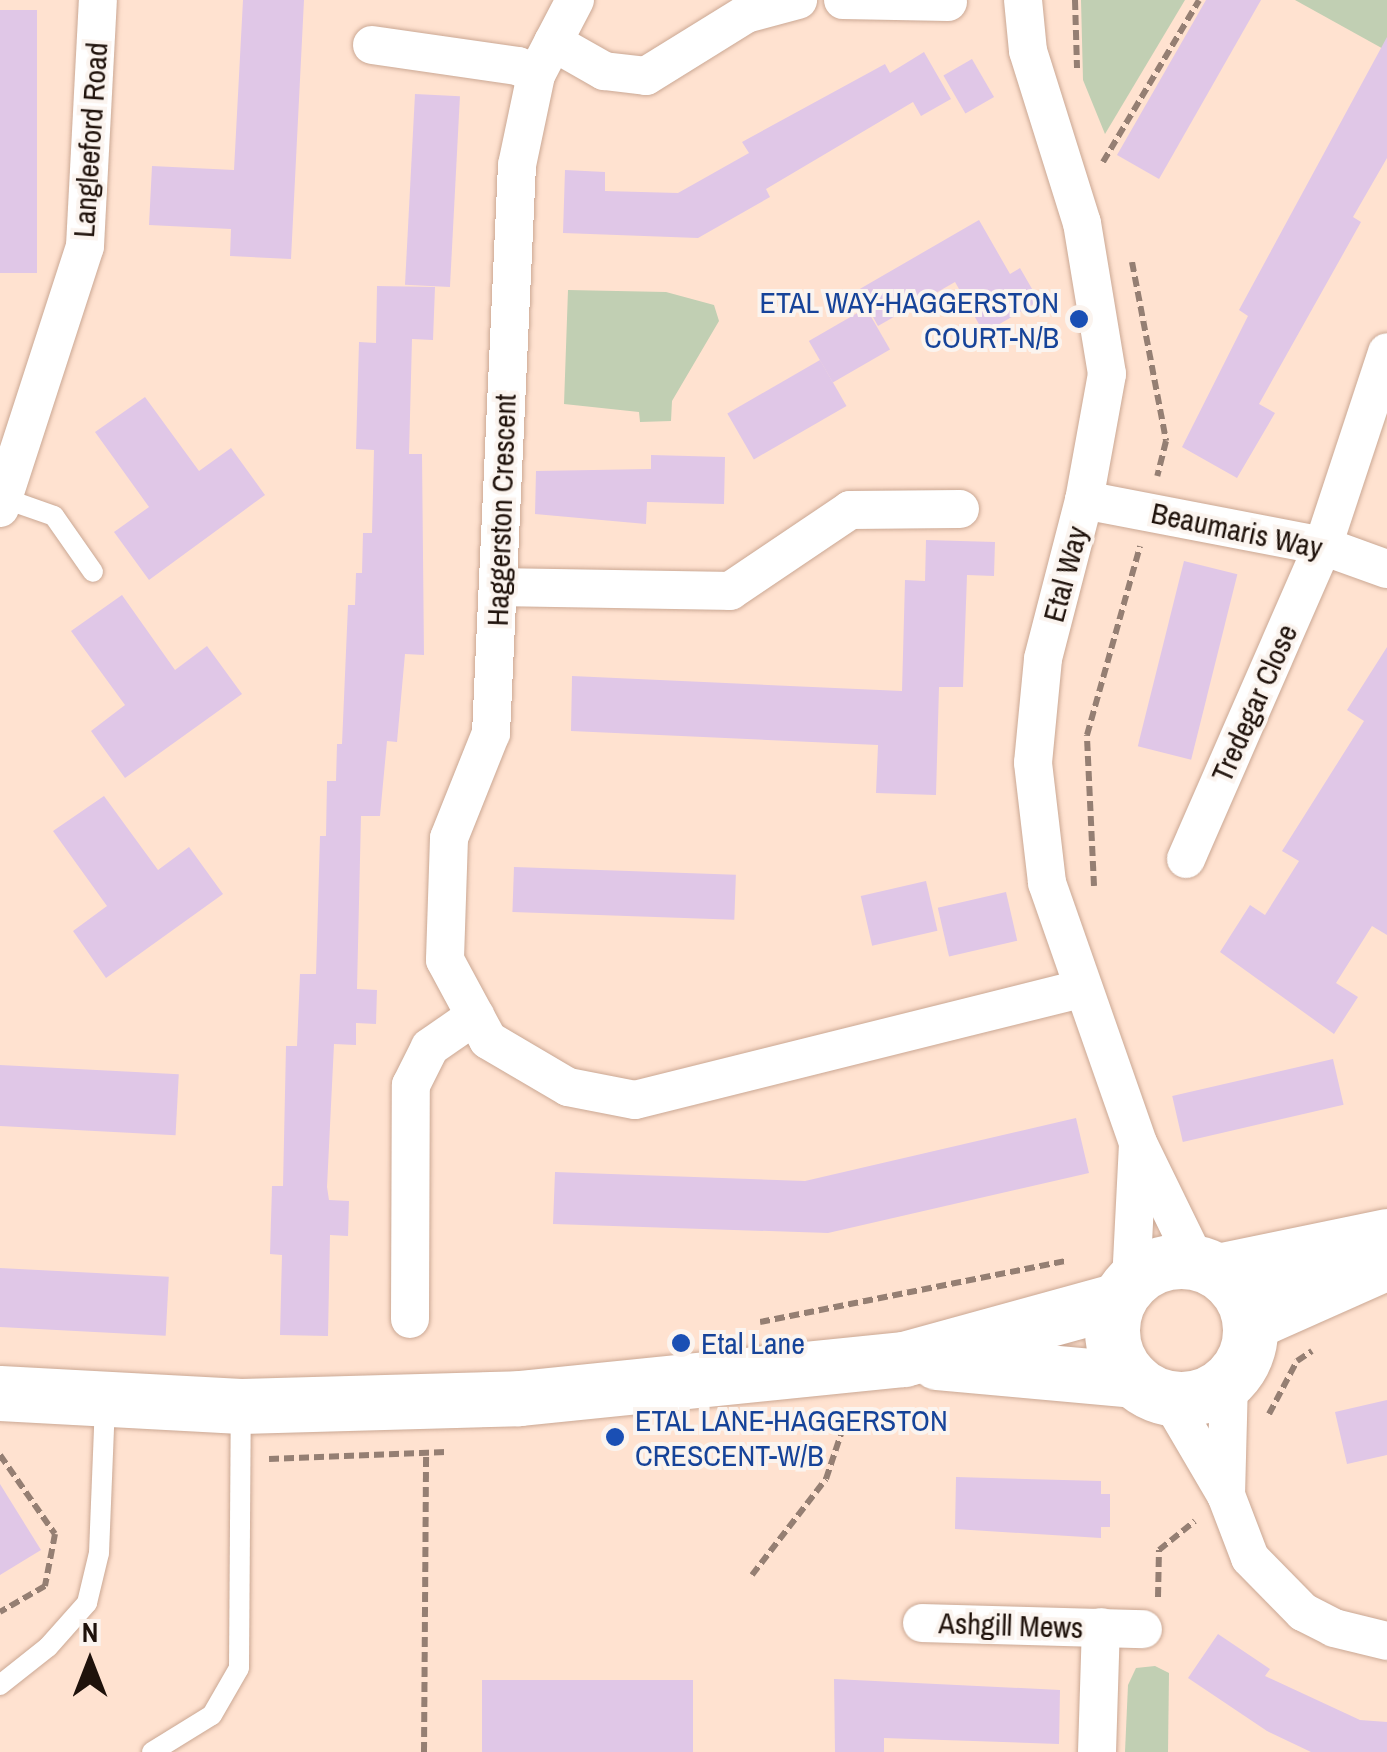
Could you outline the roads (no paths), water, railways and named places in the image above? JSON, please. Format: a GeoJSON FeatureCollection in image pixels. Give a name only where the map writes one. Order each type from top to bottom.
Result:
{"type":"FeatureCollection","features":[{"type":"Feature","properties":{"kind":"street","name":"Langleeford Road"},"geometry":{"type":"LineString","coordinates":[[1,501],[85,246],[98,0]]}},
{"type":"Feature","properties":{"kind":"street","name":"Haggerston Crescent"},"geometry":{"type":"LineString","coordinates":[[575,0],[544,59],[510,237],[492,732],[449,838],[445,960],[488,1040],[568,1087],[635,1100],[1082,988]]}},
{"type":"Feature","properties":{"kind":"street"},"geometry":{"type":"LineString","coordinates":[[372,45],[518,66],[544,59],[646,76],[746,14],[798,0]]}},
{"type":"Feature","properties":{"kind":"street"},"geometry":{"type":"LineString","coordinates":[[844,0],[948,2]]}},
{"type":"Feature","properties":{"kind":"street","name":"Etal Way"},"geometry":{"type":"LineString","coordinates":[[1023,0],[1028,51],[1082,222],[1107,374],[1084,500],[1043,659],[1032,763],[1047,884],[1138,1142],[1207,1266]]}},
{"type":"Feature","properties":{"kind":"street","name":"Tredegar Close"},"geometry":{"type":"LineString","coordinates":[[1186,860],[1323,546],[1387,352]]}},
{"type":"Feature","properties":{"kind":"street","name":"Beaumaris Way"},"geometry":{"type":"LineString","coordinates":[[1084,500],[1323,546],[1387,569]]}},
{"type":"Feature","properties":{"kind":"street"},"geometry":{"type":"LineString","coordinates":[[498,586],[730,592],[850,510],[960,509]]}},
{"type":"Feature","properties":{"kind":"street"},"geometry":{"type":"LineString","coordinates":[[410,1319],[412,1085],[430,1047],[474,1016]]}},
{"type":"Feature","properties":{"kind":"street","name":"Etal Way"},"geometry":{"type":"LineString","coordinates":[[1124,1291],[1138,1142]]}},
{"type":"Feature","properties":{"kind":"street"},"geometry":{"type":"LineString","coordinates":[[0,1393],[241,1406],[389,1404],[537,1397],[904,1358],[1124,1291],[1161,1263],[1207,1266],[1387,1236]]}},
{"type":"Feature","properties":{"kind":"street"},"geometry":{"type":"LineString","coordinates":[[1250,1323],[1387,1262]]}},
{"type":"Feature","properties":{"kind":"street"},"geometry":{"type":"LineString","coordinates":[[904,1358],[1201,1396],[1229,1380],[1246,1354],[1250,1323],[1240,1293],[1207,1266]]}},
{"type":"Feature","properties":{"kind":"street"},"geometry":{"type":"LineString","coordinates":[[1124,1291],[1112,1342],[1151,1389],[1226,1495],[1250,1558],[1272,1587],[1334,1628],[1387,1640]]}},
{"type":"Feature","properties":{"kind":"street"},"geometry":{"type":"LineString","coordinates":[[1226,1495],[1229,1380]]}},
{"type":"Feature","properties":{"kind":"street","name":"Ashgill Mews"},"geometry":{"type":"LineString","coordinates":[[922,1622],[1142,1629]]}},
{"type":"Feature","properties":{"kind":"street","name":"Ashgill Mews"},"geometry":{"type":"LineString","coordinates":[[1097,1752],[1101,1627]]}},
{"type":"Feature","properties":{"kind":"lane"},"geometry":{"type":"LineString","coordinates":[[1,501],[54,516],[92,572]]}},
{"type":"Feature","properties":{"kind":"lane"},"geometry":{"type":"LineString","coordinates":[[0,1685],[48,1647],[88,1603],[98,1553],[106,1398]]}},
{"type":"Feature","properties":{"kind":"lane"},"geometry":{"type":"LineString","coordinates":[[152,1752],[212,1715],[239,1668],[244,1550],[241,1406]]}},
{"type":"Feature","properties":{"kind":"place","name":"ETAL WAY-HAGGERSTON COURT-N/B"},"geometry":{"type":"Point","coordinates":[1079,319]}},
{"type":"Feature","properties":{"kind":"place","name":"Etal Lane"},"geometry":{"type":"Point","coordinates":[681,1343]}},
{"type":"Feature","properties":{"kind":"place","name":"ETAL LANE-HAGGERSTON CRESCENT-W/B"},"geometry":{"type":"Point","coordinates":[615,1437]}}]}
